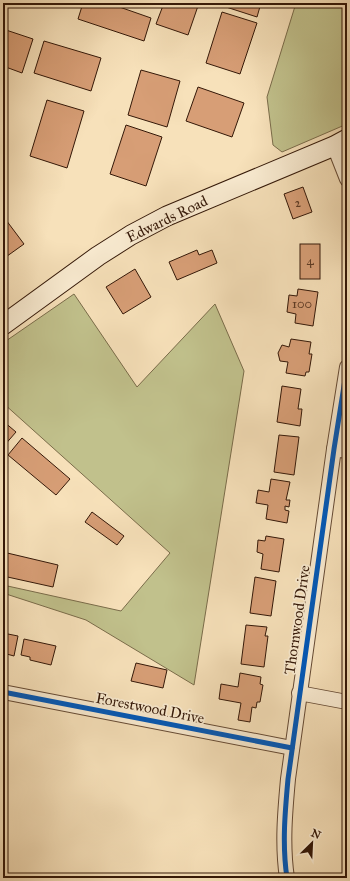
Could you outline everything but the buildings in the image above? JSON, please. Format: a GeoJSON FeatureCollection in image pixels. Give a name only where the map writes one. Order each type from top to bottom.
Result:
{"type":"FeatureCollection","features":[{"type":"Feature","properties":{"kind":"main road","name":"Edwards Road"},"geometry":{"type":"LineString","coordinates":[[3,325],[98,256],[131,235],[167,216],[341,142]]}},
{"type":"Feature","properties":{"kind":"street"},"geometry":{"type":"LineString","coordinates":[[341,142],[347,179]]}},
{"type":"Feature","properties":{"kind":"street","name":"Thornwood Drive"},"geometry":{"type":"LineString","coordinates":[[287,878],[284,842],[292,748],[299,693],[340,450],[347,367]]}},
{"type":"Feature","properties":{"kind":"street","name":"Forestwood Drive"},"geometry":{"type":"LineString","coordinates":[[3,692],[292,748]]}},
{"type":"Feature","properties":{"kind":"street"},"geometry":{"type":"LineString","coordinates":[[299,693],[347,702]]}},
{"type":"Feature","properties":{"kind":"green space"},"geometry":{"type":"Polygon","coordinates":[[[296,3],[347,3],[347,124],[282,152],[273,145],[267,97],[296,3]]]}},
{"type":"Feature","properties":{"kind":"green space"},"geometry":{"type":"Polygon","coordinates":[[[74,294],[137,387],[215,304],[244,371],[194,685],[86,620],[3,593],[3,585],[121,611],[170,553],[3,403],[3,343],[74,294]]]}},
{"type":"Feature","properties":{"kind":"cycle path"},"geometry":{"type":"LineString","coordinates":[[287,878],[284,841],[288,779],[334,449],[347,367]]}},
{"type":"Feature","properties":{"kind":"cycle path"},"geometry":{"type":"LineString","coordinates":[[3,692],[292,748]]}}]}
